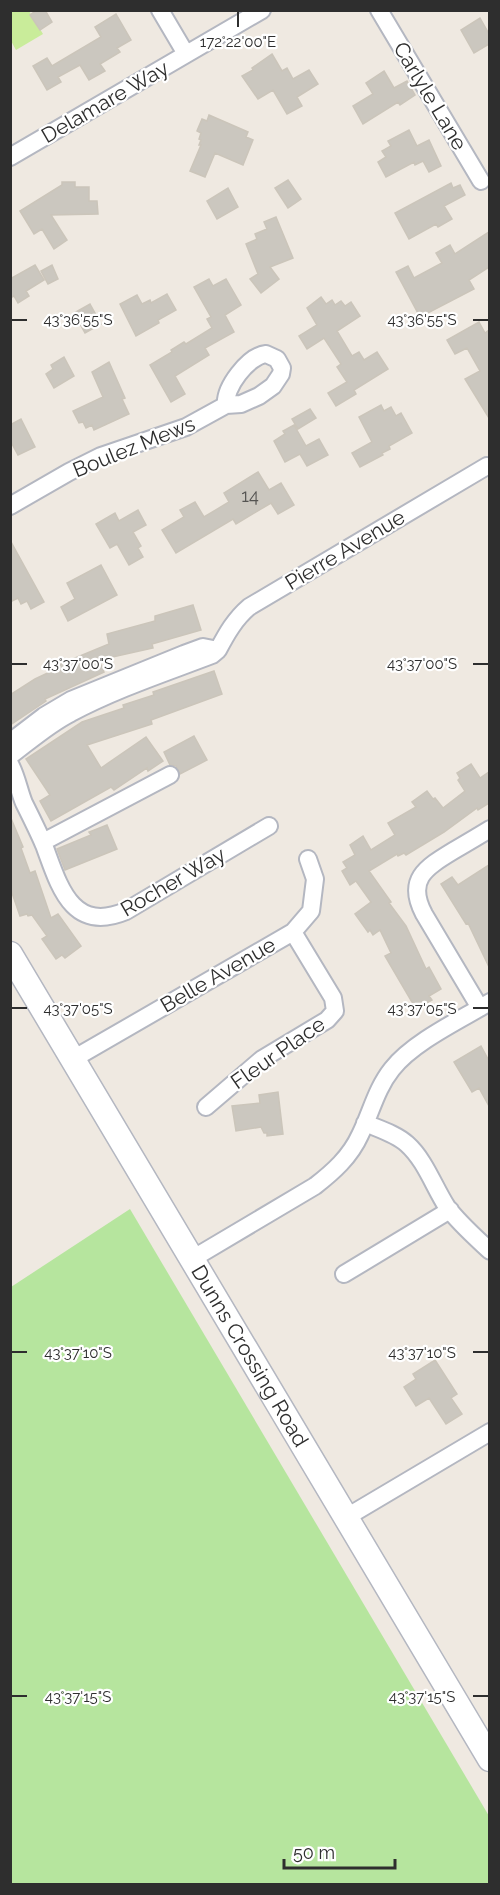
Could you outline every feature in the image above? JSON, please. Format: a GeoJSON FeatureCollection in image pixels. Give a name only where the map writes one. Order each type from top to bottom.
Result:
{"type":"FeatureCollection","features":[{"type":"Feature","properties":{"kind":"street"},"geometry":{"type":"LineString","coordinates":[[160,10],[186,54]]}},
{"type":"Feature","properties":{"kind":"street","name":"Delamare Way"},"geometry":{"type":"LineString","coordinates":[[10,157],[262,10]]}},
{"type":"Feature","properties":{"kind":"street","name":"Carlyle Lane"},"geometry":{"type":"LineString","coordinates":[[379,10],[482,181]]}},
{"type":"Feature","properties":{"kind":"street","name":"Boulez Mews"},"geometry":{"type":"LineString","coordinates":[[10,506],[86,463],[129,445],[186,427],[226,405]]}},
{"type":"Feature","properties":{"kind":"street","name":"Pierre Avenue"},"geometry":{"type":"LineString","coordinates":[[218,650],[226,634],[249,607],[487,466]]}},
{"type":"Feature","properties":{"kind":"street"},"geometry":{"type":"LineString","coordinates":[[10,742],[44,716],[72,700],[202,647],[218,650]]}},
{"type":"Feature","properties":{"kind":"street"},"geometry":{"type":"LineString","coordinates":[[10,756],[71,713],[143,681],[212,655],[218,650]]}},
{"type":"Feature","properties":{"kind":"street","name":"Rocher Way"},"geometry":{"type":"LineString","coordinates":[[10,764],[53,873],[67,899],[76,909],[99,918],[112,917],[126,911],[269,826]]}},
{"type":"Feature","properties":{"kind":"street"},"geometry":{"type":"LineString","coordinates":[[42,842],[170,775]]}},
{"type":"Feature","properties":{"kind":"street"},"geometry":{"type":"LineString","coordinates":[[192,1259],[331,1174],[360,1137],[376,1094],[393,1067],[430,1037],[485,1005],[424,914],[417,898],[417,890],[418,882],[426,868],[489,829]]}},
{"type":"Feature","properties":{"kind":"street","name":"Belle Avenue"},"geometry":{"type":"LineString","coordinates":[[74,1059],[292,932],[311,910],[315,879],[308,859]]}},
{"type":"Feature","properties":{"kind":"street","name":"Fleur Place"},"geometry":{"type":"LineString","coordinates":[[206,1107],[262,1059],[327,1020],[335,1011],[333,999],[292,932]]}},
{"type":"Feature","properties":{"kind":"street","name":"Dunns Crossing Road"},"geometry":{"type":"LineString","coordinates":[[10,954],[489,1759]]}},
{"type":"Feature","properties":{"kind":"street"},"geometry":{"type":"LineString","coordinates":[[365,1123],[406,1143],[415,1153],[450,1210],[489,1251]]}},
{"type":"Feature","properties":{"kind":"street"},"geometry":{"type":"LineString","coordinates":[[344,1274],[450,1210]]}},
{"type":"Feature","properties":{"kind":"street"},"geometry":{"type":"LineString","coordinates":[[345,1518],[489,1432]]}},
{"type":"Feature","properties":{"kind":"green space"},"geometry":{"type":"Polygon","coordinates":[[[11,11],[29,11],[43,34],[16,50],[11,41],[11,11]]]}},
{"type":"Feature","properties":{"kind":"green space"},"geometry":{"type":"Polygon","coordinates":[[[130,1209],[489,1816],[489,1884],[11,1884],[11,1287],[130,1209]]]}},
{"type":"Feature","properties":{"kind":"building"},"geometry":{"type":"Polygon","coordinates":[[[37,10],[45,10],[52,22],[40,30],[30,15],[37,10]]]}},
{"type":"Feature","properties":{"kind":"building"},"geometry":{"type":"Polygon","coordinates":[[[116,14],[131,40],[117,48],[120,52],[100,64],[105,71],[89,80],[80,65],[58,77],[61,82],[47,90],[33,66],[47,58],[52,66],[101,37],[95,27],[116,14]]]}},
{"type":"Feature","properties":{"kind":"building"},"geometry":{"type":"Polygon","coordinates":[[[480,18],[489,34],[489,44],[474,53],[461,30],[480,18]]]}},
{"type":"Feature","properties":{"kind":"building"},"geometry":{"type":"Polygon","coordinates":[[[272,54],[282,71],[287,68],[293,79],[309,70],[318,84],[297,97],[302,106],[287,114],[273,90],[258,99],[242,76],[272,54]]]}},
{"type":"Feature","properties":{"kind":"building"},"geometry":{"type":"Polygon","coordinates":[[[384,71],[394,88],[407,81],[415,95],[400,105],[398,102],[363,124],[353,106],[373,94],[366,83],[384,71]]]}},
{"type":"Feature","properties":{"kind":"building"},"geometry":{"type":"Polygon","coordinates":[[[209,115],[248,132],[246,137],[253,140],[243,165],[215,153],[205,177],[190,171],[201,145],[199,145],[201,140],[199,139],[201,133],[197,131],[202,119],[207,121],[209,115]]]}},
{"type":"Feature","properties":{"kind":"building"},"geometry":{"type":"Polygon","coordinates":[[[409,130],[417,146],[429,140],[441,166],[429,172],[423,161],[415,165],[414,162],[386,177],[378,162],[386,157],[382,151],[391,146],[388,141],[409,130]]]}},
{"type":"Feature","properties":{"kind":"building"},"geometry":{"type":"Polygon","coordinates":[[[288,180],[301,199],[288,208],[275,188],[288,180]]]}},
{"type":"Feature","properties":{"kind":"building"},"geometry":{"type":"Polygon","coordinates":[[[62,182],[75,182],[75,187],[89,187],[89,201],[97,201],[98,214],[51,215],[67,240],[54,249],[42,229],[34,234],[20,211],[62,185],[62,182]]]}},
{"type":"Feature","properties":{"kind":"building"},"geometry":{"type":"Polygon","coordinates":[[[451,183],[453,188],[460,185],[465,195],[444,206],[452,219],[438,227],[436,224],[409,239],[395,213],[451,183]]]}},
{"type":"Feature","properties":{"kind":"building"},"geometry":{"type":"Polygon","coordinates":[[[228,188],[238,207],[217,219],[207,201],[228,188]]]}},
{"type":"Feature","properties":{"kind":"building"},"geometry":{"type":"Polygon","coordinates":[[[276,217],[293,258],[270,267],[279,279],[261,293],[250,279],[258,274],[246,244],[257,239],[255,234],[267,229],[264,222],[276,217]]]}},
{"type":"Feature","properties":{"kind":"building"},"geometry":{"type":"Polygon","coordinates":[[[489,232],[489,267],[469,280],[474,289],[420,317],[396,272],[408,266],[414,278],[442,263],[436,253],[450,245],[455,254],[489,232]]]}},
{"type":"Feature","properties":{"kind":"building"},"geometry":{"type":"Polygon","coordinates":[[[35,265],[44,280],[26,291],[29,296],[18,303],[14,296],[10,298],[10,279],[35,265]]]}},
{"type":"Feature","properties":{"kind":"building"},"geometry":{"type":"Polygon","coordinates":[[[52,265],[58,279],[48,284],[41,271],[52,265]]]}},
{"type":"Feature","properties":{"kind":"building"},"geometry":{"type":"Polygon","coordinates":[[[209,279],[213,286],[226,279],[241,305],[225,315],[234,332],[205,348],[209,355],[175,376],[185,394],[171,402],[150,365],[184,342],[186,344],[212,328],[207,319],[211,317],[194,287],[209,279]]]}},
{"type":"Feature","properties":{"kind":"building"},"geometry":{"type":"Polygon","coordinates":[[[167,294],[176,310],[136,336],[120,304],[137,295],[142,304],[150,300],[151,303],[167,294]]]}},
{"type":"Feature","properties":{"kind":"building"},"geometry":{"type":"Polygon","coordinates":[[[321,297],[326,304],[332,300],[335,305],[341,301],[345,306],[351,302],[360,316],[337,331],[352,356],[359,352],[364,360],[377,352],[388,369],[354,390],[356,394],[336,406],[328,393],[347,382],[337,367],[341,364],[324,338],[307,349],[299,336],[317,325],[307,308],[321,297]]]}},
{"type":"Feature","properties":{"kind":"building"},"geometry":{"type":"Polygon","coordinates":[[[90,304],[101,324],[85,333],[74,313],[90,304]]]}},
{"type":"Feature","properties":{"kind":"building"},"geometry":{"type":"Polygon","coordinates":[[[479,322],[485,333],[489,330],[489,418],[465,379],[480,371],[467,348],[455,354],[447,340],[479,322]]]}},
{"type":"Feature","properties":{"kind":"building"},"geometry":{"type":"Polygon","coordinates":[[[64,357],[74,376],[54,388],[46,374],[53,369],[51,365],[64,357]]]}},
{"type":"Feature","properties":{"kind":"building"},"geometry":{"type":"Polygon","coordinates":[[[109,362],[125,398],[122,399],[129,414],[94,430],[92,425],[86,428],[83,422],[79,423],[73,411],[103,397],[92,372],[109,362]]]}},
{"type":"Feature","properties":{"kind":"building"},"geometry":{"type":"Polygon","coordinates":[[[381,405],[384,411],[391,407],[396,416],[401,413],[412,433],[389,446],[390,449],[382,453],[383,455],[360,467],[352,453],[372,442],[359,417],[381,405]]]}},
{"type":"Feature","properties":{"kind":"building"},"geometry":{"type":"Polygon","coordinates":[[[310,409],[316,418],[298,429],[292,419],[310,409]]]}},
{"type":"Feature","properties":{"kind":"building"},"geometry":{"type":"Polygon","coordinates":[[[21,419],[35,447],[18,455],[10,440],[10,425],[21,419]]]}},
{"type":"Feature","properties":{"kind":"building"},"geometry":{"type":"Polygon","coordinates":[[[294,425],[306,446],[319,439],[328,455],[307,466],[300,454],[285,462],[274,441],[285,434],[283,431],[294,425]]]}},
{"type":"Feature","properties":{"kind":"building"},"geometry":{"type":"Polygon","coordinates":[[[258,472],[269,490],[281,483],[294,505],[278,514],[271,503],[236,524],[233,519],[176,553],[162,530],[184,517],[180,510],[195,502],[204,517],[229,502],[224,493],[258,472]]]}},
{"type":"Feature","properties":{"kind":"building"},"geometry":{"type":"Polygon","coordinates":[[[138,510],[146,525],[133,532],[141,546],[138,548],[143,557],[129,565],[117,544],[110,548],[96,524],[115,513],[119,521],[138,510]]]}},
{"type":"Feature","properties":{"kind":"building"},"geometry":{"type":"Polygon","coordinates":[[[10,540],[44,602],[31,609],[27,601],[21,604],[18,598],[10,602],[10,540]]]}},
{"type":"Feature","properties":{"kind":"building"},"geometry":{"type":"Polygon","coordinates":[[[101,565],[117,595],[68,621],[61,607],[75,599],[67,583],[101,565]]]}},
{"type":"Feature","properties":{"kind":"building"},"geometry":{"type":"Polygon","coordinates":[[[193,605],[201,630],[152,644],[153,648],[99,660],[104,672],[45,699],[46,701],[10,725],[10,695],[52,671],[51,668],[109,644],[107,634],[155,621],[155,616],[193,605]]]}},
{"type":"Feature","properties":{"kind":"building"},"geometry":{"type":"Polygon","coordinates":[[[214,671],[222,694],[151,720],[152,724],[87,745],[101,768],[146,737],[163,761],[148,771],[147,768],[114,790],[111,787],[51,821],[40,801],[50,795],[26,759],[82,722],[124,708],[123,705],[154,695],[153,692],[214,671]]]}},
{"type":"Feature","properties":{"kind":"building"},"geometry":{"type":"Polygon","coordinates":[[[194,736],[207,760],[180,774],[176,766],[170,765],[164,752],[194,736]]]}},
{"type":"Feature","properties":{"kind":"building"},"geometry":{"type":"Polygon","coordinates":[[[471,764],[480,778],[489,772],[489,803],[478,810],[477,808],[406,855],[404,853],[398,856],[397,854],[369,871],[406,926],[426,969],[429,967],[441,989],[429,996],[432,1000],[416,1009],[385,956],[391,953],[380,930],[373,935],[370,930],[368,932],[355,914],[371,902],[356,881],[350,885],[342,871],[347,868],[343,862],[355,855],[350,845],[363,836],[371,850],[395,835],[388,823],[416,807],[412,802],[427,791],[443,808],[465,791],[458,780],[460,778],[457,773],[471,764]]]}},
{"type":"Feature","properties":{"kind":"building"},"geometry":{"type":"Polygon","coordinates":[[[10,816],[23,847],[21,848],[30,873],[35,871],[51,918],[58,914],[81,946],[65,958],[62,955],[56,959],[42,939],[47,936],[32,915],[20,916],[10,887],[10,816]]]}},
{"type":"Feature","properties":{"kind":"building"},"geometry":{"type":"Polygon","coordinates":[[[107,825],[117,849],[65,870],[57,849],[91,835],[89,832],[107,825]]]}},
{"type":"Feature","properties":{"kind":"building"},"geometry":{"type":"Polygon","coordinates":[[[489,865],[489,967],[468,923],[466,924],[441,884],[452,877],[458,885],[489,865]]]}},
{"type":"Feature","properties":{"kind":"building"},"geometry":{"type":"Polygon","coordinates":[[[481,1046],[489,1061],[489,1106],[479,1088],[472,1092],[454,1062],[481,1046]]]}},
{"type":"Feature","properties":{"kind":"building"},"geometry":{"type":"Polygon","coordinates":[[[278,1092],[283,1134],[267,1136],[261,1127],[236,1131],[232,1106],[260,1103],[259,1095],[278,1092]]]}},
{"type":"Feature","properties":{"kind":"building"},"geometry":{"type":"Polygon","coordinates":[[[435,1360],[457,1394],[451,1398],[462,1414],[446,1424],[429,1398],[416,1406],[404,1387],[416,1379],[413,1374],[435,1360]]]}}]}
